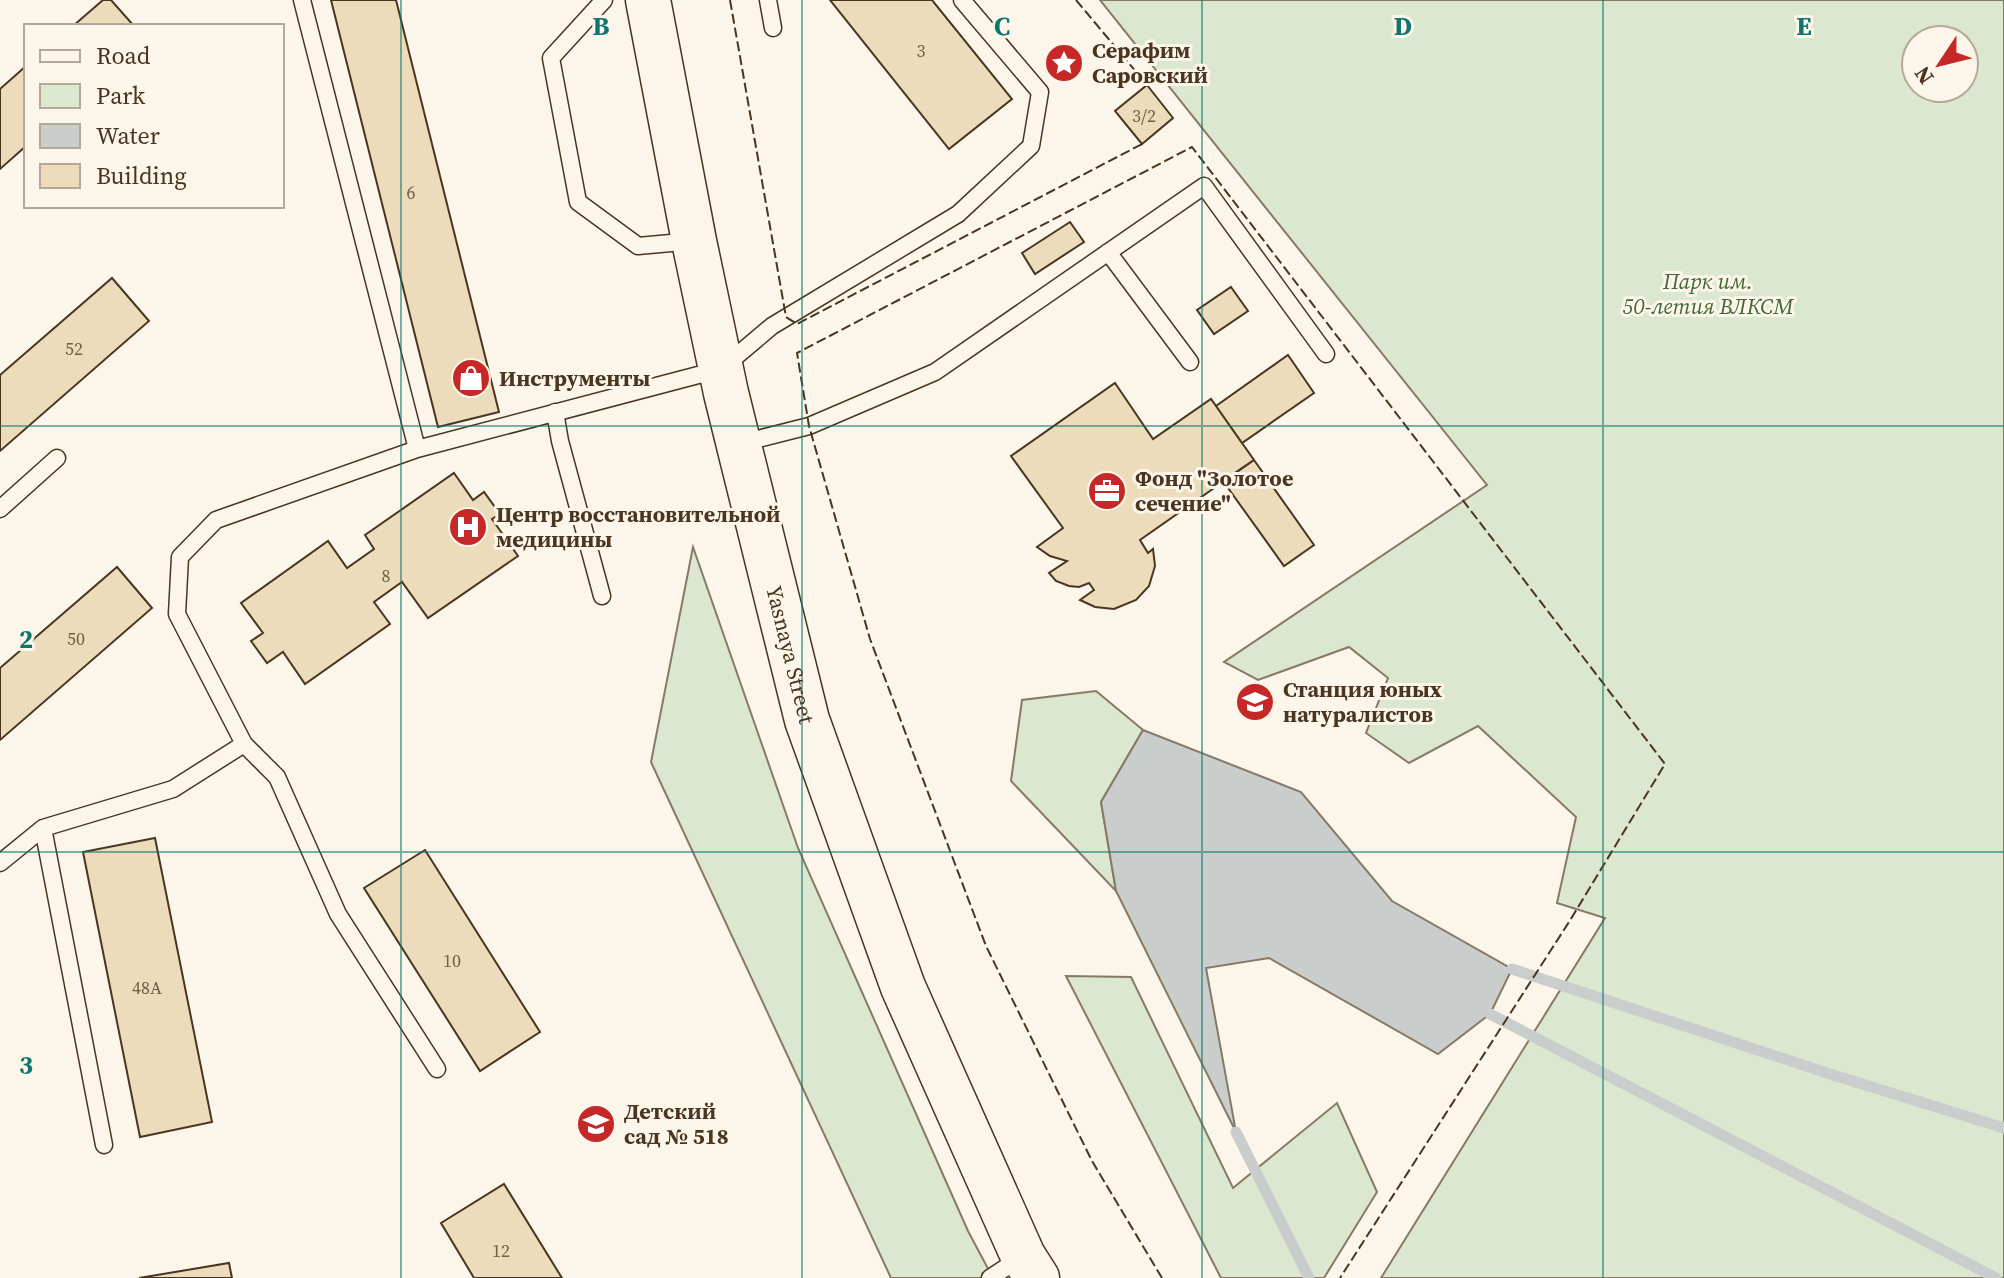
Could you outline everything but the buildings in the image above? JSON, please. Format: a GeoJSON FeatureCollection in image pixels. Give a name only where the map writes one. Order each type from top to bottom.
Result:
{"type":"FeatureCollection","features":[{"type":"Feature","properties":{"kind":"street","name":"Yasnaya Street"},"geometry":{"type":"LineString","coordinates":[[648,0],[721,369],[807,720],[903,987],[1017,1271]]}},
{"type":"Feature","properties":{"kind":"lane"},"geometry":{"type":"LineString","coordinates":[[302,0],[417,449]]}},
{"type":"Feature","properties":{"kind":"lane"},"geometry":{"type":"LineString","coordinates":[[604,0],[551,58],[578,202],[638,246],[694,241]]}},
{"type":"Feature","properties":{"kind":"lane"},"geometry":{"type":"LineString","coordinates":[[768,0],[773,28]]}},
{"type":"Feature","properties":{"kind":"lane"},"geometry":{"type":"LineString","coordinates":[[437,1069],[338,914],[277,777],[244,744],[177,614],[180,557],[216,520],[417,449],[721,369],[772,326],[958,214],[1031,146],[1040,92],[962,0]]}},
{"type":"Feature","properties":{"kind":"lane"},"geometry":{"type":"LineString","coordinates":[[740,444],[809,426],[935,372],[1204,186],[1326,354]]}},
{"type":"Feature","properties":{"kind":"lane"},"geometry":{"type":"LineString","coordinates":[[1108,252],[1190,362]]}},
{"type":"Feature","properties":{"kind":"lane"},"geometry":{"type":"LineString","coordinates":[[555,412],[602,596]]}},
{"type":"Feature","properties":{"kind":"lane"},"geometry":{"type":"LineString","coordinates":[[0,509],[57,458]]}},
{"type":"Feature","properties":{"kind":"lane"},"geometry":{"type":"LineString","coordinates":[[0,863],[43,828],[173,789],[244,744]]}},
{"type":"Feature","properties":{"kind":"lane"},"geometry":{"type":"LineString","coordinates":[[43,828],[104,1145]]}},
{"type":"Feature","properties":{"kind":"green space","name":"Парк им. 50-летия ВЛКСМ"},"geometry":{"type":"Polygon","coordinates":[[[1100,0],[2004,0],[2004,1278],[1381,1278],[1605,918],[1557,903],[1576,817],[1478,726],[1409,763],[1366,733],[1388,678],[1349,647],[1258,680],[1224,662],[1487,485],[1100,0]]]}},
{"type":"Feature","properties":{"kind":"green space"},"geometry":{"type":"Polygon","coordinates":[[[693,547],[798,848],[968,1231],[993,1278],[891,1278],[651,762],[693,547]]]}},
{"type":"Feature","properties":{"kind":"green space"},"geometry":{"type":"Polygon","coordinates":[[[1096,691],[1143,730],[1101,802],[1116,891],[1011,781],[1022,700],[1096,691]]]}},
{"type":"Feature","properties":{"kind":"green space"},"geometry":{"type":"Polygon","coordinates":[[[1066,976],[1131,977],[1233,1188],[1337,1103],[1377,1192],[1324,1278],[1221,1278],[1066,976]]]}},
{"type":"Feature","properties":{"kind":"water"},"geometry":{"type":"Polygon","coordinates":[[[1143,730],[1301,792],[1392,901],[1512,969],[1490,1014],[1438,1054],[1269,958],[1206,968],[1236,1132],[1116,891],[1101,802],[1143,730]]]}},
{"type":"Feature","properties":{"kind":"waterway"},"geometry":{"type":"LineString","coordinates":[[1512,969],[2004,1128]]}},
{"type":"Feature","properties":{"kind":"waterway"},"geometry":{"type":"LineString","coordinates":[[1490,1014],[1996,1278]]}},
{"type":"Feature","properties":{"kind":"waterway"},"geometry":{"type":"LineString","coordinates":[[1236,1132],[1309,1278]]}},
{"type":"Feature","properties":{"kind":"fence"},"geometry":{"type":"LineString","coordinates":[[730,0],[786,317],[797,324],[1142,144]]}},
{"type":"Feature","properties":{"kind":"fence"},"geometry":{"type":"LineString","coordinates":[[1076,0],[1147,85]]}},
{"type":"Feature","properties":{"kind":"fence"},"geometry":{"type":"LineString","coordinates":[[1162,1278],[1092,1161],[986,946],[870,639],[809,426],[797,353],[1192,147],[1665,764],[1569,922],[1340,1278]]}},
{"type":"Feature","properties":{"kind":"place","name":"Серафим Саровский"},"geometry":{"type":"Point","coordinates":[1064,63]}},
{"type":"Feature","properties":{"kind":"place","name":"Инструменты"},"geometry":{"type":"Point","coordinates":[471,378]}},
{"type":"Feature","properties":{"kind":"place","name":"Фонд \"Золотое сечение\""},"geometry":{"type":"Point","coordinates":[1107,491]}},
{"type":"Feature","properties":{"kind":"place","name":"Центр восстановительной медицины"},"geometry":{"type":"Point","coordinates":[468,527]}},
{"type":"Feature","properties":{"kind":"place","name":"Станция юных натуралистов"},"geometry":{"type":"Point","coordinates":[1255,702]}},
{"type":"Feature","properties":{"kind":"place","name":"Детский сад № 518"},"geometry":{"type":"Point","coordinates":[596,1124]}}]}
